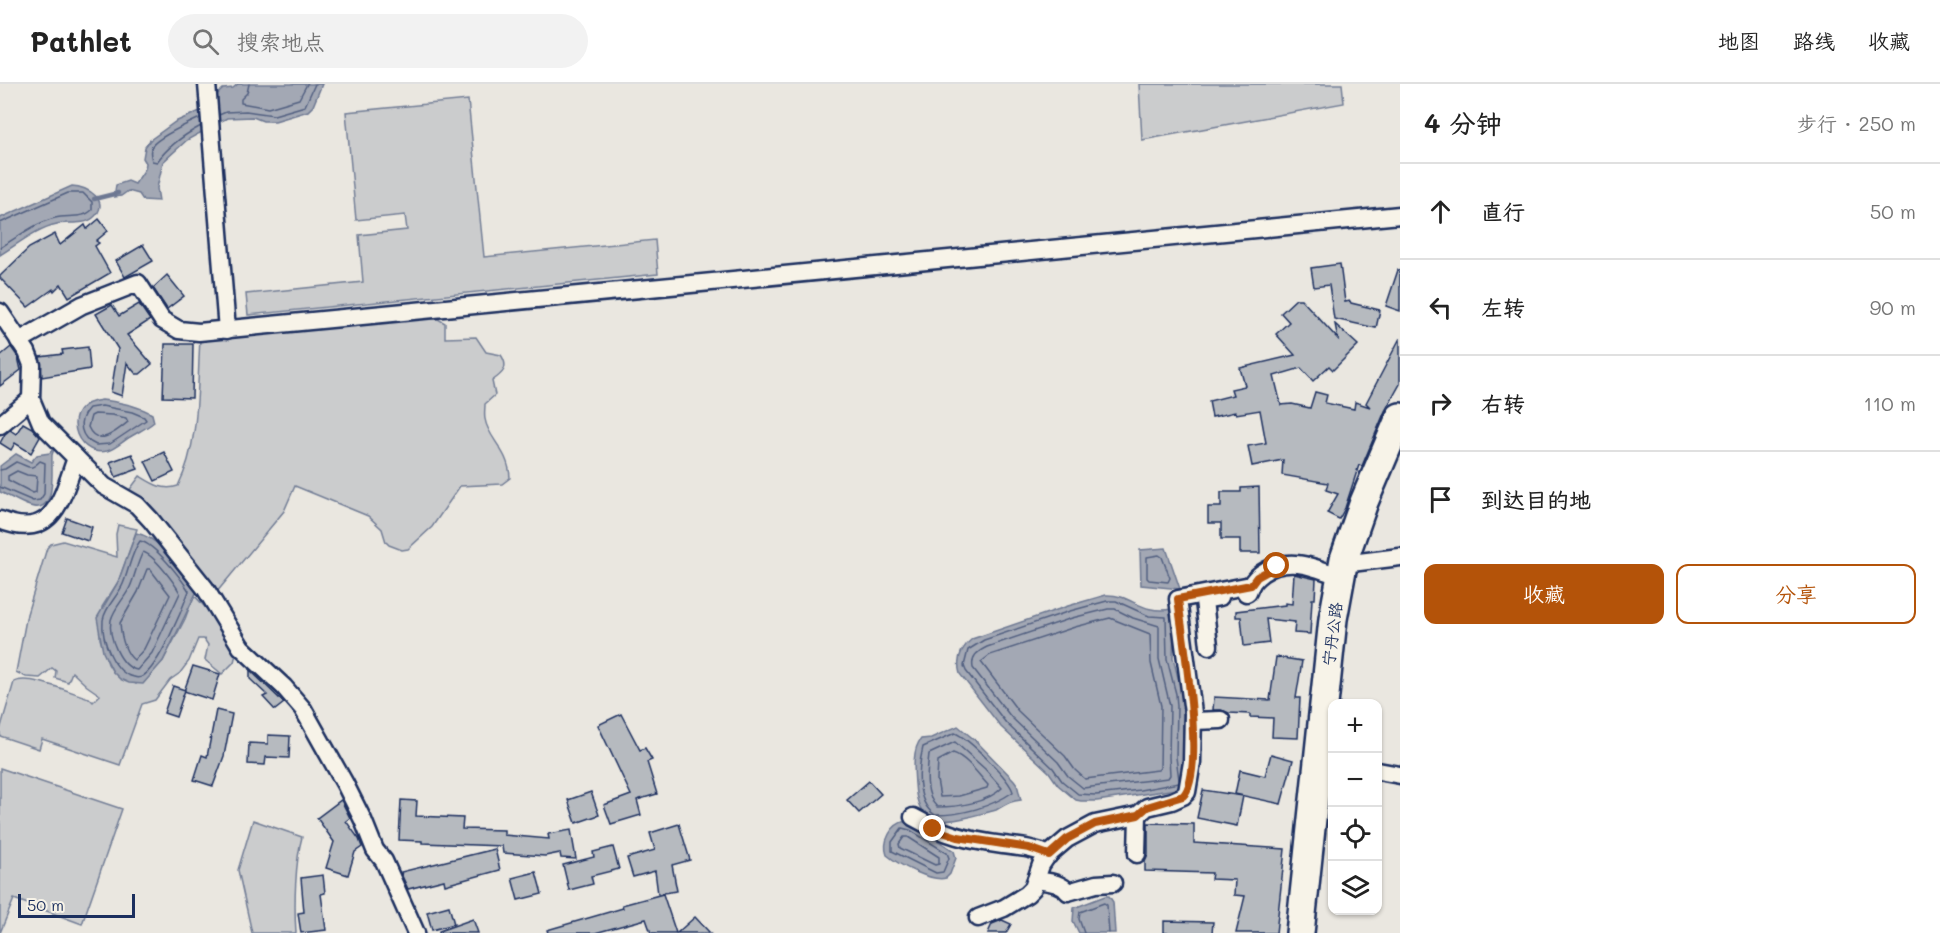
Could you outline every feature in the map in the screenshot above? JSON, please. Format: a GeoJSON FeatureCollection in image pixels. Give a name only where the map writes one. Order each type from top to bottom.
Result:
{"type":"FeatureCollection","features":[{"type":"Feature","properties":{"kind":"main road","name":"宁丹公路"},"geometry":{"type":"LineString","coordinates":[[1300,933],[1325,759],[1333,619],[1342,571],[1364,502],[1400,417]]}},
{"type":"Feature","properties":{"kind":"street"},"geometry":{"type":"LineString","coordinates":[[207,84],[227,330]]}},
{"type":"Feature","properties":{"kind":"street"},"geometry":{"type":"LineString","coordinates":[[19,341],[82,305],[138,283],[162,320],[179,330],[199,332],[1400,215]]}},
{"type":"Feature","properties":{"kind":"street"},"geometry":{"type":"LineString","coordinates":[[0,312],[27,352],[32,365],[31,399],[41,423],[104,486],[137,506],[152,520],[205,588],[241,647],[284,687],[303,709],[345,784],[375,850],[384,861],[416,933]]}},
{"type":"Feature","properties":{"kind":"street"},"geometry":{"type":"LineString","coordinates":[[0,425],[31,399]]}},
{"type":"Feature","properties":{"kind":"street"},"geometry":{"type":"LineString","coordinates":[[0,520],[16,526],[43,522],[58,507],[76,458]]}},
{"type":"Feature","properties":{"kind":"street"},"geometry":{"type":"LineString","coordinates":[[1209,646],[1204,600],[1248,592],[1251,585],[1267,570],[1289,563],[1342,571],[1400,557]]}},
{"type":"Feature","properties":{"kind":"street"},"geometry":{"type":"LineString","coordinates":[[978,918],[1004,908],[1027,894],[1033,888],[1041,865],[1067,839],[1095,824],[1138,815],[1147,807],[1172,801],[1187,792],[1191,771],[1193,721],[1178,599],[1251,585]]}},
{"type":"Feature","properties":{"kind":"street"},"geometry":{"type":"LineString","coordinates":[[1193,721],[1221,720]]}},
{"type":"Feature","properties":{"kind":"street"},"geometry":{"type":"LineString","coordinates":[[1382,772],[1400,776]]}},
{"type":"Feature","properties":{"kind":"street"},"geometry":{"type":"LineString","coordinates":[[1137,854],[1138,815]]}},
{"type":"Feature","properties":{"kind":"street"},"geometry":{"type":"LineString","coordinates":[[913,817],[933,829],[958,837],[1029,848],[1049,855]]}},
{"type":"Feature","properties":{"kind":"street"},"geometry":{"type":"LineString","coordinates":[[1036,880],[1055,883],[1068,892],[1096,884],[1113,883]]}},
{"type":"Feature","properties":{"kind":"shaded area"},"geometry":{"type":"Polygon","coordinates":[[[1139,84],[1342,84],[1344,103],[1142,140],[1139,84]]]}},
{"type":"Feature","properties":{"kind":"shaded area"},"geometry":{"type":"Polygon","coordinates":[[[468,100],[484,257],[655,240],[658,274],[248,315],[246,294],[363,282],[359,235],[407,230],[405,215],[356,220],[346,112],[468,100]]]}},
{"type":"Feature","properties":{"kind":"shaded area"},"geometry":{"type":"Polygon","coordinates":[[[438,319],[445,323],[445,338],[476,337],[486,352],[501,355],[504,360],[504,370],[492,381],[495,395],[485,404],[485,415],[490,433],[506,460],[510,478],[502,484],[460,486],[432,527],[408,549],[402,550],[386,542],[382,529],[368,516],[295,486],[284,511],[216,593],[128,492],[140,476],[163,487],[178,486],[194,433],[200,339],[438,319]]]}},
{"type":"Feature","properties":{"kind":"shaded area"},"geometry":{"type":"Polygon","coordinates":[[[118,525],[137,529],[118,582],[102,607],[100,639],[113,672],[136,684],[163,661],[185,619],[194,595],[222,626],[237,650],[234,662],[222,674],[205,660],[208,645],[204,639],[198,639],[189,661],[180,673],[170,680],[155,700],[142,704],[120,765],[42,739],[39,749],[0,736],[14,682],[30,680],[40,682],[89,698],[93,702],[100,695],[72,672],[68,682],[55,678],[56,671],[52,668],[40,678],[26,677],[16,672],[27,614],[47,548],[51,544],[63,541],[117,557],[118,525]]]}},
{"type":"Feature","properties":{"kind":"shaded area"},"geometry":{"type":"Polygon","coordinates":[[[0,768],[122,809],[82,924],[14,899],[0,933],[0,768]]]}},
{"type":"Feature","properties":{"kind":"shaded area"},"geometry":{"type":"Polygon","coordinates":[[[253,820],[302,837],[296,884],[296,933],[252,933],[238,870],[253,820]]]}},
{"type":"Feature","properties":{"kind":"water"},"geometry":{"type":"Polygon","coordinates":[[[238,84],[322,84],[313,106],[308,111],[275,121],[263,121],[253,117],[227,118],[187,140],[163,162],[157,188],[159,201],[143,200],[139,194],[128,191],[121,196],[114,197],[116,185],[128,181],[135,184],[145,169],[146,163],[143,158],[145,147],[150,140],[175,122],[200,111],[223,89],[233,88],[238,84]]]}},
{"type":"Feature","properties":{"kind":"water"},"geometry":{"type":"Polygon","coordinates":[[[72,186],[85,189],[96,196],[100,206],[93,218],[86,222],[50,226],[0,255],[0,218],[72,186]]]}},
{"type":"Feature","properties":{"kind":"water"},"geometry":{"type":"Polygon","coordinates":[[[102,400],[140,408],[152,414],[154,422],[113,449],[96,451],[86,447],[79,439],[75,420],[79,411],[88,404],[102,400]]]}},
{"type":"Feature","properties":{"kind":"water"},"geometry":{"type":"Polygon","coordinates":[[[53,448],[51,490],[45,504],[39,507],[30,506],[0,492],[0,466],[16,454],[31,462],[37,455],[50,453],[53,448]]]}},
{"type":"Feature","properties":{"kind":"water"},"geometry":{"type":"Polygon","coordinates":[[[136,533],[155,541],[163,548],[197,591],[163,661],[143,684],[129,683],[120,679],[113,672],[103,652],[97,618],[118,582],[136,533]]]}},
{"type":"Feature","properties":{"kind":"water"},"geometry":{"type":"Polygon","coordinates":[[[1166,548],[1180,589],[1141,585],[1140,550],[1166,548]]]}},
{"type":"Feature","properties":{"kind":"water"},"geometry":{"type":"Polygon","coordinates":[[[1106,595],[1123,598],[1152,609],[1172,609],[1174,611],[1173,658],[1183,706],[1183,788],[1097,801],[1076,800],[1058,785],[1049,772],[1001,727],[960,674],[960,655],[972,639],[1106,595]]]}},
{"type":"Feature","properties":{"kind":"water"},"geometry":{"type":"Polygon","coordinates":[[[958,726],[1014,780],[1021,800],[1010,802],[996,810],[947,821],[930,818],[924,814],[917,797],[915,784],[916,748],[921,739],[931,738],[958,726]]]}},
{"type":"Feature","properties":{"kind":"water"},"geometry":{"type":"Polygon","coordinates":[[[906,821],[954,851],[956,858],[946,878],[932,878],[924,875],[907,868],[887,855],[886,845],[889,834],[896,826],[906,821]]]}},
{"type":"Feature","properties":{"kind":"water"},"geometry":{"type":"Polygon","coordinates":[[[1109,896],[1113,902],[1115,933],[1079,933],[1073,921],[1074,908],[1109,896]]]}},
{"type":"Feature","properties":{"kind":"building"},"geometry":{"type":"Polygon","coordinates":[[[99,219],[108,231],[96,241],[99,243],[95,246],[110,273],[69,297],[61,284],[28,307],[0,278],[29,248],[55,234],[60,245],[85,225],[87,229],[99,219]]]}},
{"type":"Feature","properties":{"kind":"building"},"geometry":{"type":"Polygon","coordinates":[[[143,245],[153,261],[125,277],[116,261],[143,245]]]}},
{"type":"Feature","properties":{"kind":"building"},"geometry":{"type":"Polygon","coordinates":[[[1340,264],[1345,302],[1350,301],[1380,310],[1376,328],[1334,319],[1329,285],[1314,287],[1311,268],[1340,264]]]}},
{"type":"Feature","properties":{"kind":"building"},"geometry":{"type":"Polygon","coordinates":[[[1398,270],[1400,270],[1400,311],[1386,306],[1398,270]]]}},
{"type":"Feature","properties":{"kind":"building"},"geometry":{"type":"Polygon","coordinates":[[[167,275],[184,296],[167,309],[153,288],[167,275]]]}},
{"type":"Feature","properties":{"kind":"building"},"geometry":{"type":"Polygon","coordinates":[[[1296,299],[1301,299],[1338,339],[1335,324],[1358,345],[1333,370],[1329,366],[1313,381],[1301,368],[1274,376],[1281,405],[1292,404],[1310,408],[1315,392],[1327,395],[1325,403],[1354,409],[1355,402],[1370,407],[1366,403],[1400,338],[1400,384],[1385,411],[1362,466],[1359,465],[1345,508],[1339,519],[1327,513],[1338,494],[1326,490],[1328,483],[1282,475],[1283,460],[1252,466],[1248,446],[1266,443],[1260,410],[1212,417],[1209,401],[1233,395],[1231,389],[1245,386],[1240,368],[1295,355],[1276,334],[1289,322],[1281,313],[1296,299]]]}},
{"type":"Feature","properties":{"kind":"building"},"geometry":{"type":"Polygon","coordinates":[[[139,304],[150,320],[127,335],[152,364],[140,374],[136,374],[127,363],[122,396],[111,392],[118,349],[96,314],[112,305],[119,316],[139,304]]]}},
{"type":"Feature","properties":{"kind":"building"},"geometry":{"type":"Polygon","coordinates":[[[165,344],[193,344],[192,398],[163,397],[165,344]]]}},
{"type":"Feature","properties":{"kind":"building"},"geometry":{"type":"Polygon","coordinates":[[[11,347],[18,357],[21,370],[0,386],[0,356],[11,347]]]}},
{"type":"Feature","properties":{"kind":"building"},"geometry":{"type":"Polygon","coordinates":[[[88,347],[90,369],[42,377],[40,357],[63,354],[62,350],[88,347]]]}},
{"type":"Feature","properties":{"kind":"building"},"geometry":{"type":"Polygon","coordinates":[[[23,423],[32,428],[40,437],[31,453],[15,443],[11,450],[0,443],[10,430],[16,434],[23,423]]]}},
{"type":"Feature","properties":{"kind":"building"},"geometry":{"type":"Polygon","coordinates":[[[164,452],[174,472],[155,481],[145,461],[164,452]]]}},
{"type":"Feature","properties":{"kind":"building"},"geometry":{"type":"Polygon","coordinates":[[[132,454],[138,469],[116,477],[110,462],[132,454]]]}},
{"type":"Feature","properties":{"kind":"building"},"geometry":{"type":"Polygon","coordinates":[[[1259,487],[1260,553],[1240,553],[1240,539],[1221,539],[1221,523],[1208,523],[1208,507],[1221,507],[1221,492],[1241,492],[1241,488],[1259,487]]]}},
{"type":"Feature","properties":{"kind":"building"},"geometry":{"type":"Polygon","coordinates":[[[67,518],[92,527],[88,541],[62,532],[67,518]]]}},
{"type":"Feature","properties":{"kind":"building"},"geometry":{"type":"Polygon","coordinates":[[[1294,574],[1316,579],[1315,599],[1312,599],[1310,634],[1294,633],[1295,622],[1266,619],[1269,643],[1244,646],[1241,617],[1236,617],[1236,611],[1285,605],[1285,603],[1292,604],[1294,574]]]}},
{"type":"Feature","properties":{"kind":"building"},"geometry":{"type":"Polygon","coordinates":[[[1276,657],[1302,661],[1296,698],[1300,698],[1298,738],[1272,737],[1273,718],[1250,717],[1250,714],[1213,710],[1214,697],[1270,700],[1276,657]]]}},
{"type":"Feature","properties":{"kind":"building"},"geometry":{"type":"Polygon","coordinates":[[[193,666],[220,674],[212,700],[184,691],[193,666]]]}},
{"type":"Feature","properties":{"kind":"building"},"geometry":{"type":"Polygon","coordinates":[[[250,670],[284,703],[275,710],[263,697],[267,695],[250,679],[250,670]]]}},
{"type":"Feature","properties":{"kind":"building"},"geometry":{"type":"Polygon","coordinates":[[[173,686],[185,690],[176,717],[164,713],[173,686]]]}},
{"type":"Feature","properties":{"kind":"building"},"geometry":{"type":"Polygon","coordinates":[[[216,710],[232,714],[224,756],[213,786],[194,780],[202,755],[207,757],[216,710]]]}},
{"type":"Feature","properties":{"kind":"building"},"geometry":{"type":"Polygon","coordinates":[[[621,714],[640,750],[645,748],[652,760],[647,762],[657,794],[637,800],[641,815],[611,824],[604,805],[631,795],[598,725],[621,714]]]}},
{"type":"Feature","properties":{"kind":"building"},"geometry":{"type":"Polygon","coordinates":[[[268,735],[290,736],[289,758],[266,757],[265,765],[248,764],[249,743],[268,744],[268,735]]]}},
{"type":"Feature","properties":{"kind":"building"},"geometry":{"type":"Polygon","coordinates":[[[1271,754],[1293,760],[1281,804],[1235,794],[1240,770],[1265,776],[1271,754]]]}},
{"type":"Feature","properties":{"kind":"building"},"geometry":{"type":"Polygon","coordinates":[[[869,781],[881,794],[859,813],[847,800],[869,781]]]}},
{"type":"Feature","properties":{"kind":"building"},"geometry":{"type":"Polygon","coordinates":[[[1203,790],[1243,796],[1237,826],[1197,818],[1203,790]]]}},
{"type":"Feature","properties":{"kind":"building"},"geometry":{"type":"Polygon","coordinates":[[[591,792],[599,815],[576,823],[568,800],[591,792]]]}},
{"type":"Feature","properties":{"kind":"building"},"geometry":{"type":"Polygon","coordinates":[[[341,800],[350,818],[346,821],[362,847],[355,852],[348,875],[326,868],[334,842],[317,818],[341,800]]]}},
{"type":"Feature","properties":{"kind":"building"},"geometry":{"type":"Polygon","coordinates":[[[401,800],[417,801],[416,816],[463,818],[462,829],[504,830],[504,835],[549,839],[548,834],[571,830],[576,859],[561,858],[560,853],[545,856],[503,853],[502,846],[399,840],[401,800]]]}},
{"type":"Feature","properties":{"kind":"building"},"geometry":{"type":"Polygon","coordinates":[[[1148,823],[1194,824],[1194,843],[1285,849],[1276,933],[1236,933],[1245,896],[1234,895],[1235,880],[1211,879],[1212,873],[1145,871],[1148,854],[1148,823]]]}},
{"type":"Feature","properties":{"kind":"building"},"geometry":{"type":"Polygon","coordinates":[[[679,824],[690,860],[672,865],[677,891],[658,894],[655,871],[633,877],[627,858],[655,850],[650,833],[679,824]]]}},
{"type":"Feature","properties":{"kind":"building"},"geometry":{"type":"Polygon","coordinates":[[[613,847],[619,869],[591,876],[593,884],[569,890],[563,865],[594,857],[593,852],[613,847]]]}},
{"type":"Feature","properties":{"kind":"building"},"geometry":{"type":"Polygon","coordinates":[[[495,849],[500,870],[445,885],[444,880],[408,889],[402,876],[401,872],[495,849]]]}},
{"type":"Feature","properties":{"kind":"building"},"geometry":{"type":"Polygon","coordinates":[[[536,872],[542,894],[518,900],[512,878],[536,872]]]}},
{"type":"Feature","properties":{"kind":"building"},"geometry":{"type":"Polygon","coordinates":[[[323,875],[325,893],[321,894],[326,930],[301,933],[298,913],[304,912],[301,878],[323,875]]]}},
{"type":"Feature","properties":{"kind":"building"},"geometry":{"type":"Polygon","coordinates":[[[663,894],[676,933],[651,933],[646,919],[595,933],[548,933],[547,930],[623,908],[622,905],[663,894]]]}},
{"type":"Feature","properties":{"kind":"building"},"geometry":{"type":"Polygon","coordinates":[[[449,906],[454,924],[432,930],[427,912],[449,906]]]}},
{"type":"Feature","properties":{"kind":"building"},"geometry":{"type":"Polygon","coordinates":[[[695,917],[710,933],[677,933],[695,917]]]}},
{"type":"Feature","properties":{"kind":"building"},"geometry":{"type":"Polygon","coordinates":[[[473,919],[478,933],[439,933],[439,931],[473,919]]]}},
{"type":"Feature","properties":{"kind":"building"},"geometry":{"type":"Polygon","coordinates":[[[1002,920],[1011,924],[1006,933],[988,933],[992,924],[1002,920]]]}},
{"type":"Feature","properties":{"kind":"building"},"geometry":{"type":"Polygon","coordinates":[[[1164,921],[1213,922],[1212,933],[1164,933],[1164,921]]]}},
{"type":"Feature","properties":{"kind":"waterway"},"geometry":{"type":"LineString","coordinates":[[94,199],[118,193]]}},
{"type":"Feature","properties":{"kind":"route"},"geometry":{"type":"LineString","coordinates":[[933,829],[958,837],[1029,848],[1049,855],[1067,839],[1095,824],[1124,816],[1138,815],[1147,807],[1183,796],[1187,792],[1190,779],[1193,713],[1178,599],[1251,585],[1257,577],[1277,566]]}}]}
